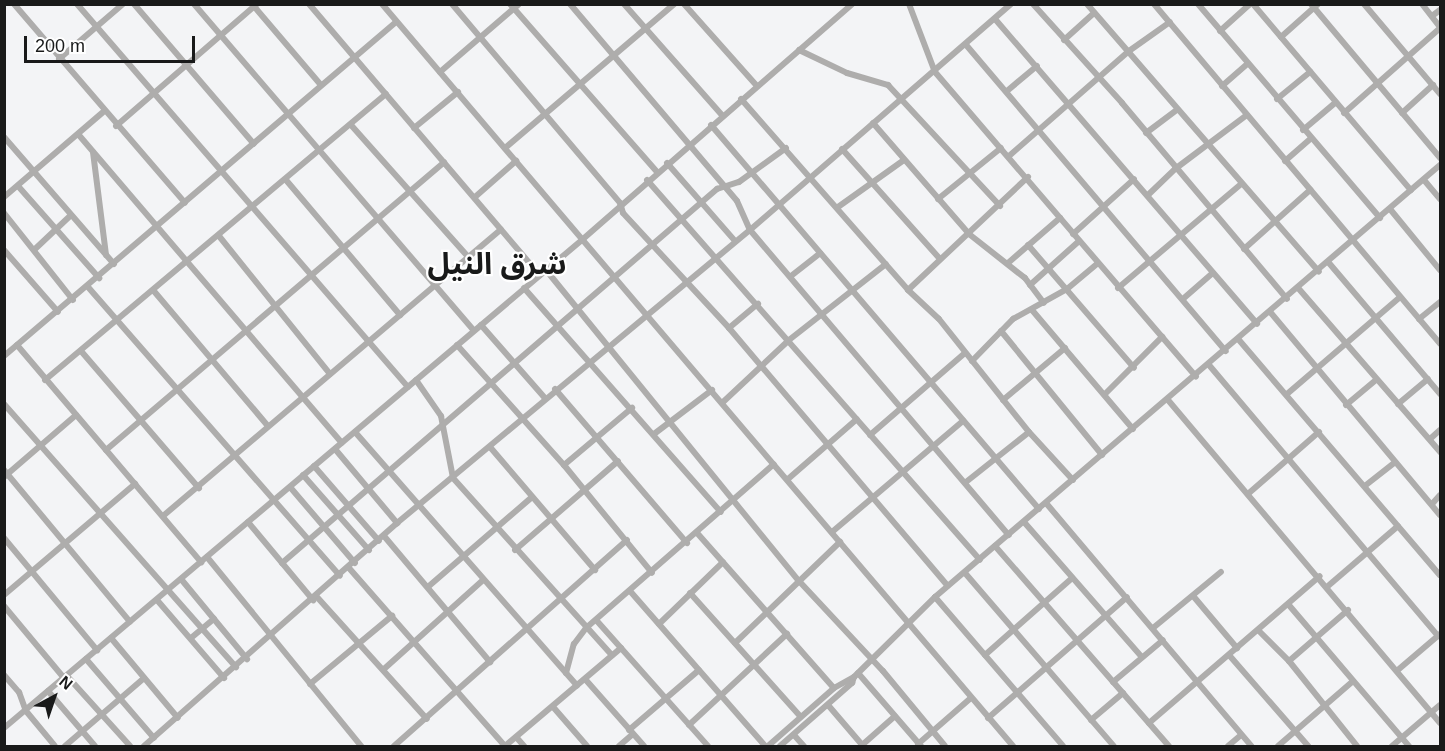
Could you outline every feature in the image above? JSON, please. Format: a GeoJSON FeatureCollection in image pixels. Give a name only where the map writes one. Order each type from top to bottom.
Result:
{"type":"FeatureCollection","features":[{"type":"Feature","properties":{"kind":"street"},"geometry":{"type":"LineString","coordinates":[[14,4],[116,126],[185,203]]}},
{"type":"Feature","properties":{"kind":"street"},"geometry":{"type":"LineString","coordinates":[[77,4],[151,94],[253,207],[408,387]]}},
{"type":"Feature","properties":{"kind":"street"},"geometry":{"type":"LineString","coordinates":[[59,59],[123,4]]}},
{"type":"Feature","properties":{"kind":"street"},"geometry":{"type":"LineString","coordinates":[[134,4],[185,67],[254,144]]}},
{"type":"Feature","properties":{"kind":"street"},"geometry":{"type":"LineString","coordinates":[[194,4],[321,150],[433,286],[474,331]]}},
{"type":"Feature","properties":{"kind":"street"},"geometry":{"type":"LineString","coordinates":[[309,4],[501,229],[578,308],[669,423],[735,498],[799,581],[872,659],[945,747]]}},
{"type":"Feature","properties":{"kind":"street"},"geometry":{"type":"LineString","coordinates":[[452,4],[620,203],[623,213],[729,328],[948,586]]}},
{"type":"Feature","properties":{"kind":"street"},"geometry":{"type":"LineString","coordinates":[[570,4],[687,146],[737,201],[750,230],[823,313],[1009,535]]}},
{"type":"Feature","properties":{"kind":"street"},"geometry":{"type":"LineString","coordinates":[[624,4],[722,115]]}},
{"type":"Feature","properties":{"kind":"street"},"geometry":{"type":"LineString","coordinates":[[505,148],[674,4]]}},
{"type":"Feature","properties":{"kind":"street"},"geometry":{"type":"LineString","coordinates":[[684,4],[757,86]]}},
{"type":"Feature","properties":{"kind":"street"},"geometry":{"type":"LineString","coordinates":[[4,728],[583,239],[620,203],[852,4]]}},
{"type":"Feature","properties":{"kind":"street"},"geometry":{"type":"LineString","coordinates":[[909,4],[936,72],[1028,177],[1097,264],[1196,376]]}},
{"type":"Feature","properties":{"kind":"street"},"geometry":{"type":"LineString","coordinates":[[144,747],[247,659],[418,506],[646,312],[750,230],[901,97],[967,46],[1011,4]]}},
{"type":"Feature","properties":{"kind":"street"},"geometry":{"type":"LineString","coordinates":[[1033,4],[1099,76],[1175,169],[1287,299]]}},
{"type":"Feature","properties":{"kind":"street"},"geometry":{"type":"LineString","coordinates":[[1087,4],[1129,51],[1205,145],[1318,272]]}},
{"type":"Feature","properties":{"kind":"street"},"geometry":{"type":"LineString","coordinates":[[1166,4],[1156,7],[1440,344]]}},
{"type":"Feature","properties":{"kind":"street"},"geometry":{"type":"LineString","coordinates":[[1198,4],[1310,140],[1380,218]]}},
{"type":"Feature","properties":{"kind":"street"},"geometry":{"type":"LineString","coordinates":[[1220,31],[1252,4],[1411,190]]}},
{"type":"Feature","properties":{"kind":"street"},"geometry":{"type":"LineString","coordinates":[[1364,4],[1440,94]]}},
{"type":"Feature","properties":{"kind":"street"},"geometry":{"type":"LineString","coordinates":[[1344,113],[1440,28],[1422,4]]}},
{"type":"Feature","properties":{"kind":"street"},"geometry":{"type":"LineString","coordinates":[[116,126],[221,37],[254,5],[321,85]]}},
{"type":"Feature","properties":{"kind":"street"},"geometry":{"type":"LineString","coordinates":[[385,5],[396,21],[788,479],[906,623],[1013,747]]}},
{"type":"Feature","properties":{"kind":"street"},"geometry":{"type":"LineString","coordinates":[[440,72],[514,6],[578,86],[657,172]]}},
{"type":"Feature","properties":{"kind":"street"},"geometry":{"type":"LineString","coordinates":[[1281,37],[1314,6],[1440,158]]}},
{"type":"Feature","properties":{"kind":"street"},"geometry":{"type":"LineString","coordinates":[[1432,16],[1440,10]]}},
{"type":"Feature","properties":{"kind":"street"},"geometry":{"type":"LineString","coordinates":[[1065,40],[1094,13]]}},
{"type":"Feature","properties":{"kind":"street"},"geometry":{"type":"LineString","coordinates":[[995,19],[1070,102],[1257,324]]}},
{"type":"Feature","properties":{"kind":"street"},"geometry":{"type":"LineString","coordinates":[[4,356],[99,278],[396,21]]}},
{"type":"Feature","properties":{"kind":"street"},"geometry":{"type":"LineString","coordinates":[[1009,156],[1129,51],[1170,22]]}},
{"type":"Feature","properties":{"kind":"street"},"geometry":{"type":"LineString","coordinates":[[967,46],[1152,260],[1226,351]]}},
{"type":"Feature","properties":{"kind":"street"},"geometry":{"type":"LineString","coordinates":[[799,50],[847,73],[886,83],[1000,206]]}},
{"type":"Feature","properties":{"kind":"street"},"geometry":{"type":"LineString","coordinates":[[1222,86],[1247,64]]}},
{"type":"Feature","properties":{"kind":"street"},"geometry":{"type":"LineString","coordinates":[[1007,91],[1037,66]]}},
{"type":"Feature","properties":{"kind":"street"},"geometry":{"type":"LineString","coordinates":[[1277,99],[1310,72]]}},
{"type":"Feature","properties":{"kind":"street"},"geometry":{"type":"LineString","coordinates":[[1402,113],[1433,86]]}},
{"type":"Feature","properties":{"kind":"street"},"geometry":{"type":"LineString","coordinates":[[414,128],[458,92]]}},
{"type":"Feature","properties":{"kind":"street"},"geometry":{"type":"LineString","coordinates":[[45,380],[386,94]]}},
{"type":"Feature","properties":{"kind":"street"},"geometry":{"type":"LineString","coordinates":[[741,99],[811,176],[908,290],[939,319],[1029,432],[1073,480]]}},
{"type":"Feature","properties":{"kind":"street"},"geometry":{"type":"LineString","coordinates":[[1303,130],[1335,103]]}},
{"type":"Feature","properties":{"kind":"street"},"geometry":{"type":"LineString","coordinates":[[1146,133],[1177,110]]}},
{"type":"Feature","properties":{"kind":"street"},"geometry":{"type":"LineString","coordinates":[[4,197],[104,112]]}},
{"type":"Feature","properties":{"kind":"street"},"geometry":{"type":"LineString","coordinates":[[1148,195],[1175,169],[1247,115]]}},
{"type":"Feature","properties":{"kind":"street"},"geometry":{"type":"LineString","coordinates":[[873,123],[969,234],[1008,264],[1030,285],[1044,303]]}},
{"type":"Feature","properties":{"kind":"street"},"geometry":{"type":"LineString","coordinates":[[351,125],[468,257]]}},
{"type":"Feature","properties":{"kind":"street"},"geometry":{"type":"LineString","coordinates":[[711,125],[1039,509]]}},
{"type":"Feature","properties":{"kind":"street"},"geometry":{"type":"LineString","coordinates":[[78,134],[301,398],[342,443]]}},
{"type":"Feature","properties":{"kind":"street"},"geometry":{"type":"LineString","coordinates":[[4,137],[114,264]]}},
{"type":"Feature","properties":{"kind":"street"},"geometry":{"type":"LineString","coordinates":[[1285,161],[1310,140]]}},
{"type":"Feature","properties":{"kind":"street"},"geometry":{"type":"LineString","coordinates":[[282,562],[701,204],[723,186],[753,172],[786,148]]}},
{"type":"Feature","properties":{"kind":"street"},"geometry":{"type":"LineString","coordinates":[[938,200],[970,176],[1001,148]]}},
{"type":"Feature","properties":{"kind":"street"},"geometry":{"type":"LineString","coordinates":[[842,149],[940,259]]}},
{"type":"Feature","properties":{"kind":"street"},"geometry":{"type":"LineString","coordinates":[[93,152],[106,255]]}},
{"type":"Feature","properties":{"kind":"street"},"geometry":{"type":"LineString","coordinates":[[838,207],[870,180],[904,159]]}},
{"type":"Feature","properties":{"kind":"street"},"geometry":{"type":"LineString","coordinates":[[475,197],[516,161]]}},
{"type":"Feature","properties":{"kind":"street"},"geometry":{"type":"LineString","coordinates":[[106,450],[444,162]]}},
{"type":"Feature","properties":{"kind":"street"},"geometry":{"type":"LineString","coordinates":[[667,163],[735,241]]}},
{"type":"Feature","properties":{"kind":"street"},"geometry":{"type":"LineString","coordinates":[[630,591],[767,747],[834,688],[856,675],[906,623],[935,597],[1271,313],[1440,165]]}},
{"type":"Feature","properties":{"kind":"street"},"geometry":{"type":"LineString","coordinates":[[908,290],[1000,206],[1028,177]]}},
{"type":"Feature","properties":{"kind":"street"},"geometry":{"type":"LineString","coordinates":[[1073,234],[1134,179]]}},
{"type":"Feature","properties":{"kind":"street"},"geometry":{"type":"LineString","coordinates":[[286,180],[400,315]]}},
{"type":"Feature","properties":{"kind":"street"},"geometry":{"type":"LineString","coordinates":[[647,180],[758,304],[857,419],[900,473],[980,560]]}},
{"type":"Feature","properties":{"kind":"street"},"geometry":{"type":"LineString","coordinates":[[1424,180],[1440,199]]}},
{"type":"Feature","properties":{"kind":"street"},"geometry":{"type":"LineString","coordinates":[[1118,288],[1240,185]]}},
{"type":"Feature","properties":{"kind":"street"},"geometry":{"type":"LineString","coordinates":[[18,186],[99,278]]}},
{"type":"Feature","properties":{"kind":"street"},"geometry":{"type":"LineString","coordinates":[[1244,249],[1310,190]]}},
{"type":"Feature","properties":{"kind":"street"},"geometry":{"type":"LineString","coordinates":[[1390,209],[1440,270]]}},
{"type":"Feature","properties":{"kind":"street"},"geometry":{"type":"LineString","coordinates":[[4,213],[73,300]]}},
{"type":"Feature","properties":{"kind":"street"},"geometry":{"type":"LineString","coordinates":[[34,250],[71,215]]}},
{"type":"Feature","properties":{"kind":"street"},"geometry":{"type":"LineString","coordinates":[[1008,264],[1060,218]]}},
{"type":"Feature","properties":{"kind":"street"},"geometry":{"type":"LineString","coordinates":[[163,516],[234,459],[268,426],[501,229]]}},
{"type":"Feature","properties":{"kind":"street"},"geometry":{"type":"LineString","coordinates":[[219,236],[330,374]]}},
{"type":"Feature","properties":{"kind":"street"},"geometry":{"type":"LineString","coordinates":[[1030,285],[1078,241]]}},
{"type":"Feature","properties":{"kind":"street"},"geometry":{"type":"LineString","coordinates":[[1028,245],[1134,368]]}},
{"type":"Feature","properties":{"kind":"street"},"geometry":{"type":"LineString","coordinates":[[4,250],[58,312]]}},
{"type":"Feature","properties":{"kind":"street"},"geometry":{"type":"LineString","coordinates":[[791,276],[820,253]]}},
{"type":"Feature","properties":{"kind":"street"},"geometry":{"type":"LineString","coordinates":[[1329,263],[1440,394]]}},
{"type":"Feature","properties":{"kind":"street"},"geometry":{"type":"LineString","coordinates":[[722,403],[759,365],[852,288],[886,264]]}},
{"type":"Feature","properties":{"kind":"street"},"geometry":{"type":"LineString","coordinates":[[972,361],[1013,319],[1067,289],[1097,264]]}},
{"type":"Feature","properties":{"kind":"street"},"geometry":{"type":"LineString","coordinates":[[1184,298],[1213,273]]}},
{"type":"Feature","properties":{"kind":"street"},"geometry":{"type":"LineString","coordinates":[[88,287],[234,459],[340,576]]}},
{"type":"Feature","properties":{"kind":"street"},"geometry":{"type":"LineString","coordinates":[[524,288],[556,327],[632,408],[721,512]]}},
{"type":"Feature","properties":{"kind":"street"},"geometry":{"type":"LineString","coordinates":[[1299,289],[1440,452]]}},
{"type":"Feature","properties":{"kind":"street"},"geometry":{"type":"LineString","coordinates":[[153,290],[268,426]]}},
{"type":"Feature","properties":{"kind":"street"},"geometry":{"type":"LineString","coordinates":[[1287,394],[1400,297]]}},
{"type":"Feature","properties":{"kind":"street"},"geometry":{"type":"LineString","coordinates":[[1419,319],[1440,302]]}},
{"type":"Feature","properties":{"kind":"street"},"geometry":{"type":"LineString","coordinates":[[729,328],[758,304]]}},
{"type":"Feature","properties":{"kind":"street"},"geometry":{"type":"LineString","coordinates":[[1032,310],[1133,429]]}},
{"type":"Feature","properties":{"kind":"street"},"geometry":{"type":"LineString","coordinates":[[1271,313],[1316,370],[1440,515]]}},
{"type":"Feature","properties":{"kind":"street"},"geometry":{"type":"LineString","coordinates":[[481,325],[545,398]]}},
{"type":"Feature","properties":{"kind":"street"},"geometry":{"type":"LineString","coordinates":[[1001,331],[1102,455]]}},
{"type":"Feature","properties":{"kind":"street"},"geometry":{"type":"LineString","coordinates":[[1105,394],[1134,368],[1162,337]]}},
{"type":"Feature","properties":{"kind":"street"},"geometry":{"type":"LineString","coordinates":[[1239,340],[1439,571]]}},
{"type":"Feature","properties":{"kind":"street"},"geometry":{"type":"LineString","coordinates":[[17,345],[135,484],[271,636],[361,747]]}},
{"type":"Feature","properties":{"kind":"street"},"geometry":{"type":"LineString","coordinates":[[457,345],[564,465],[652,573]]}},
{"type":"Feature","properties":{"kind":"street"},"geometry":{"type":"LineString","coordinates":[[1003,400],[1065,348]]}},
{"type":"Feature","properties":{"kind":"street"},"geometry":{"type":"LineString","coordinates":[[81,351],[199,488]]}},
{"type":"Feature","properties":{"kind":"street"},"geometry":{"type":"LineString","coordinates":[[870,435],[929,381],[965,352]]}},
{"type":"Feature","properties":{"kind":"street"},"geometry":{"type":"LineString","coordinates":[[1209,366],[1439,635],[1399,669]]}},
{"type":"Feature","properties":{"kind":"street"},"geometry":{"type":"LineString","coordinates":[[1398,404],[1428,379]]}},
{"type":"Feature","properties":{"kind":"street"},"geometry":{"type":"LineString","coordinates":[[416,380],[439,412],[453,478],[515,550],[612,655]]}},
{"type":"Feature","properties":{"kind":"street"},"geometry":{"type":"LineString","coordinates":[[1346,405],[1376,380]]}},
{"type":"Feature","properties":{"kind":"street"},"geometry":{"type":"LineString","coordinates":[[555,389],[687,543]]}},
{"type":"Feature","properties":{"kind":"street"},"geometry":{"type":"LineString","coordinates":[[654,434],[712,390]]}},
{"type":"Feature","properties":{"kind":"street"},"geometry":{"type":"LineString","coordinates":[[1168,399],[1399,669],[1440,723]]}},
{"type":"Feature","properties":{"kind":"street"},"geometry":{"type":"LineString","coordinates":[[4,404],[236,668]]}},
{"type":"Feature","properties":{"kind":"street"},"geometry":{"type":"LineString","coordinates":[[564,465],[632,408]]}},
{"type":"Feature","properties":{"kind":"street"},"geometry":{"type":"LineString","coordinates":[[76,415],[6,474],[130,622]]}},
{"type":"Feature","properties":{"kind":"street"},"geometry":{"type":"LineString","coordinates":[[788,479],[857,419]]}},
{"type":"Feature","properties":{"kind":"street"},"geometry":{"type":"LineString","coordinates":[[832,532],[875,499],[900,473],[963,421]]}},
{"type":"Feature","properties":{"kind":"street"},"geometry":{"type":"LineString","coordinates":[[1430,439],[1440,430]]}},
{"type":"Feature","properties":{"kind":"street"},"geometry":{"type":"LineString","coordinates":[[355,432],[482,581],[578,686]]}},
{"type":"Feature","properties":{"kind":"street"},"geometry":{"type":"LineString","coordinates":[[966,482],[1029,432]]}},
{"type":"Feature","properties":{"kind":"street"},"geometry":{"type":"LineString","coordinates":[[1249,494],[1318,432]]}},
{"type":"Feature","properties":{"kind":"street"},"geometry":{"type":"LineString","coordinates":[[490,447],[595,570]]}},
{"type":"Feature","properties":{"kind":"street"},"geometry":{"type":"LineString","coordinates":[[335,449],[397,524]]}},
{"type":"Feature","properties":{"kind":"street"},"geometry":{"type":"LineString","coordinates":[[515,550],[618,461]]}},
{"type":"Feature","properties":{"kind":"street"},"geometry":{"type":"LineString","coordinates":[[1365,485],[1395,462]]}},
{"type":"Feature","properties":{"kind":"street"},"geometry":{"type":"LineString","coordinates":[[566,673],[574,644],[586,628],[698,534],[774,464]]}},
{"type":"Feature","properties":{"kind":"street"},"geometry":{"type":"LineString","coordinates":[[314,466],[348,505],[429,586],[490,662]]}},
{"type":"Feature","properties":{"kind":"street"},"geometry":{"type":"LineString","coordinates":[[303,475],[369,550]]}},
{"type":"Feature","properties":{"kind":"street"},"geometry":{"type":"LineString","coordinates":[[4,595],[135,484]]}},
{"type":"Feature","properties":{"kind":"street"},"geometry":{"type":"LineString","coordinates":[[290,487],[392,616],[505,747],[554,708],[621,648]]}},
{"type":"Feature","properties":{"kind":"street"},"geometry":{"type":"LineString","coordinates":[[1431,504],[1440,495]]}},
{"type":"Feature","properties":{"kind":"street"},"geometry":{"type":"LineString","coordinates":[[429,586],[532,497]]}},
{"type":"Feature","properties":{"kind":"street"},"geometry":{"type":"LineString","coordinates":[[1046,503],[1251,747]]}},
{"type":"Feature","properties":{"kind":"street"},"geometry":{"type":"LineString","coordinates":[[248,522],[315,599],[384,669],[427,719]]}},
{"type":"Feature","properties":{"kind":"street"},"geometry":{"type":"LineString","coordinates":[[1024,522],[1104,617],[1141,656]]}},
{"type":"Feature","properties":{"kind":"street"},"geometry":{"type":"LineString","coordinates":[[1328,586],[1398,526]]}},
{"type":"Feature","properties":{"kind":"street"},"geometry":{"type":"LineString","coordinates":[[698,534],[834,688]]}},
{"type":"Feature","properties":{"kind":"street"},"geometry":{"type":"LineString","coordinates":[[4,538],[33,570],[97,650]]}},
{"type":"Feature","properties":{"kind":"street"},"geometry":{"type":"LineString","coordinates":[[394,747],[627,540]]}},
{"type":"Feature","properties":{"kind":"street"},"geometry":{"type":"LineString","coordinates":[[735,643],[769,613],[840,542]]}},
{"type":"Feature","properties":{"kind":"street"},"geometry":{"type":"LineString","coordinates":[[995,546],[1168,747]]}},
{"type":"Feature","properties":{"kind":"street"},"geometry":{"type":"LineString","coordinates":[[659,624],[723,562]]}},
{"type":"Feature","properties":{"kind":"street"},"geometry":{"type":"LineString","coordinates":[[1153,628],[1194,597],[1221,572]]}},
{"type":"Feature","properties":{"kind":"street"},"geometry":{"type":"LineString","coordinates":[[965,573],[1114,747]]}},
{"type":"Feature","properties":{"kind":"street"},"geometry":{"type":"LineString","coordinates":[[1149,723],[1320,576]]}},
{"type":"Feature","properties":{"kind":"street"},"geometry":{"type":"LineString","coordinates":[[985,655],[1012,628],[1072,578]]}},
{"type":"Feature","properties":{"kind":"street"},"geometry":{"type":"LineString","coordinates":[[181,579],[247,659]]}},
{"type":"Feature","properties":{"kind":"street"},"geometry":{"type":"LineString","coordinates":[[384,669],[482,581]]}},
{"type":"Feature","properties":{"kind":"street"},"geometry":{"type":"LineString","coordinates":[[690,593],[801,717]]}},
{"type":"Feature","properties":{"kind":"street"},"geometry":{"type":"LineString","coordinates":[[935,597],[1063,747]]}},
{"type":"Feature","properties":{"kind":"street"},"geometry":{"type":"LineString","coordinates":[[988,718],[1015,692],[1127,597]]}},
{"type":"Feature","properties":{"kind":"street"},"geometry":{"type":"LineString","coordinates":[[1194,597],[1237,648]]}},
{"type":"Feature","properties":{"kind":"street"},"geometry":{"type":"LineString","coordinates":[[157,600],[224,678]]}},
{"type":"Feature","properties":{"kind":"street"},"geometry":{"type":"LineString","coordinates":[[1288,604],[1409,747]]}},
{"type":"Feature","properties":{"kind":"street"},"geometry":{"type":"LineString","coordinates":[[4,606],[65,677],[130,747]]}},
{"type":"Feature","properties":{"kind":"street"},"geometry":{"type":"LineString","coordinates":[[1289,661],[1348,610]]}},
{"type":"Feature","properties":{"kind":"street"},"geometry":{"type":"LineString","coordinates":[[310,684],[392,616]]}},
{"type":"Feature","properties":{"kind":"street"},"geometry":{"type":"LineString","coordinates":[[191,638],[214,619]]}},
{"type":"Feature","properties":{"kind":"street"},"geometry":{"type":"LineString","coordinates":[[597,621],[708,747]]}},
{"type":"Feature","properties":{"kind":"street"},"geometry":{"type":"LineString","coordinates":[[1258,630],[1289,661],[1356,747]]}},
{"type":"Feature","properties":{"kind":"street"},"geometry":{"type":"LineString","coordinates":[[689,725],[787,634]]}},
{"type":"Feature","properties":{"kind":"street"},"geometry":{"type":"LineString","coordinates":[[111,638],[178,718]]}},
{"type":"Feature","properties":{"kind":"street"},"geometry":{"type":"LineString","coordinates":[[1113,682],[1141,656],[1163,640]]}},
{"type":"Feature","properties":{"kind":"street"},"geometry":{"type":"LineString","coordinates":[[1229,655],[1308,747]]}},
{"type":"Feature","properties":{"kind":"street"},"geometry":{"type":"LineString","coordinates":[[86,659],[154,738]]}},
{"type":"Feature","properties":{"kind":"street"},"geometry":{"type":"LineString","coordinates":[[619,747],[665,698],[699,670]]}},
{"type":"Feature","properties":{"kind":"street"},"geometry":{"type":"LineString","coordinates":[[4,675],[19,692],[26,711],[55,747]]}},
{"type":"Feature","properties":{"kind":"street"},"geometry":{"type":"LineString","coordinates":[[856,675],[920,745],[932,731],[971,698]]}},
{"type":"Feature","properties":{"kind":"street"},"geometry":{"type":"LineString","coordinates":[[780,747],[852,683],[856,675]]}},
{"type":"Feature","properties":{"kind":"street"},"geometry":{"type":"LineString","coordinates":[[65,747],[144,678]]}},
{"type":"Feature","properties":{"kind":"street"},"geometry":{"type":"LineString","coordinates":[[585,679],[644,747]]}},
{"type":"Feature","properties":{"kind":"street"},"geometry":{"type":"LineString","coordinates":[[1278,747],[1353,681]]}},
{"type":"Feature","properties":{"kind":"street"},"geometry":{"type":"LineString","coordinates":[[48,692],[95,747]]}},
{"type":"Feature","properties":{"kind":"street"},"geometry":{"type":"LineString","coordinates":[[1091,720],[1123,693]]}},
{"type":"Feature","properties":{"kind":"street"},"geometry":{"type":"LineString","coordinates":[[828,705],[862,746],[895,716]]}},
{"type":"Feature","properties":{"kind":"street"},"geometry":{"type":"LineString","coordinates":[[1392,747],[1440,705]]}},
{"type":"Feature","properties":{"kind":"street"},"geometry":{"type":"LineString","coordinates":[[554,708],[587,747]]}},
{"type":"Feature","properties":{"kind":"street"},"geometry":{"type":"LineString","coordinates":[[794,735],[804,747]]}},
{"type":"Feature","properties":{"kind":"street"},"geometry":{"type":"LineString","coordinates":[[1228,747],[1241,735]]}},
{"type":"Feature","properties":{"kind":"street"},"geometry":{"type":"LineString","coordinates":[[517,738],[524,747]]}},
{"type":"Feature","properties":{"kind":"district","name":"شرق النيل"},"geometry":{"type":"Point","coordinates":[497,264]}}]}
